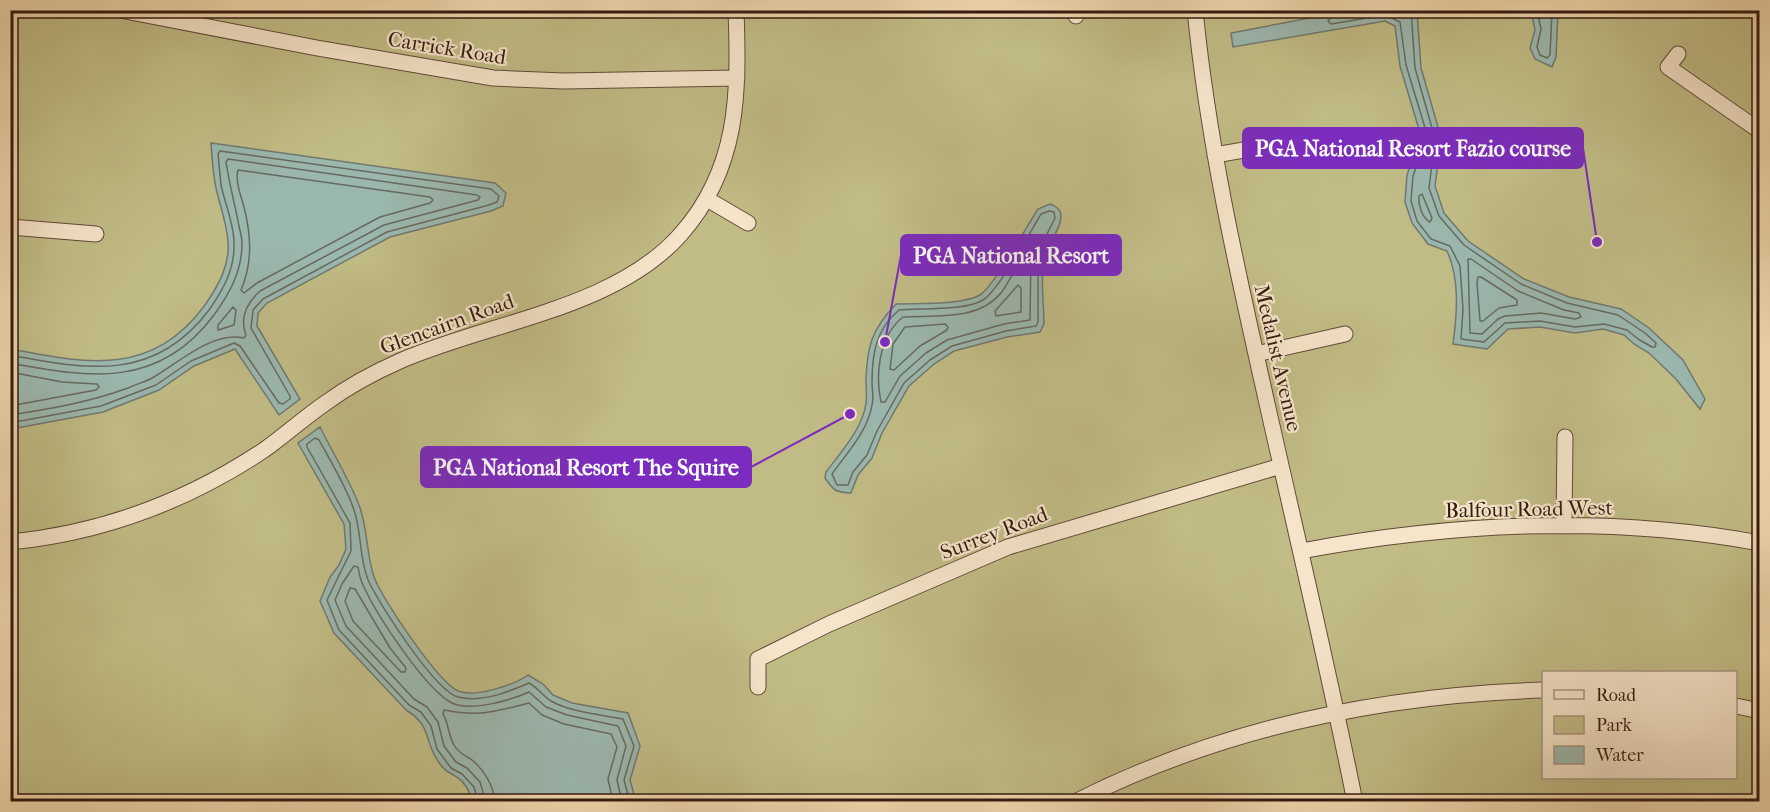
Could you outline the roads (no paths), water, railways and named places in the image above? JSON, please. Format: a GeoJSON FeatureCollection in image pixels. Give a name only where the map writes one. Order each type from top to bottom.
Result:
{"type":"FeatureCollection","features":[{"type":"Feature","properties":{"kind":"street","name":"Carrick Road"},"geometry":{"type":"LineString","coordinates":[[120,10],[317,48],[492,78],[533,81],[737,78]]}},
{"type":"Feature","properties":{"kind":"street","name":"Glencairn Road"},"geometry":{"type":"LineString","coordinates":[[10,542],[75,532],[132,516],[196,490],[266,448],[361,381],[399,362],[563,305],[602,290],[640,271],[680,235],[718,178],[733,128],[737,78],[736,10]]}},
{"type":"Feature","properties":{"kind":"street","name":"Medalist Avenue"},"geometry":{"type":"LineString","coordinates":[[1195,10],[1215,155],[1233,251],[1337,711],[1355,801]]}},
{"type":"Feature","properties":{"kind":"street"},"geometry":{"type":"LineString","coordinates":[[1678,54],[1668,67],[1760,131]]}},
{"type":"Feature","properties":{"kind":"street"},"geometry":{"type":"LineString","coordinates":[[1215,155],[1296,141]]}},
{"type":"Feature","properties":{"kind":"street"},"geometry":{"type":"LineString","coordinates":[[706,199],[748,223]]}},
{"type":"Feature","properties":{"kind":"street"},"geometry":{"type":"LineString","coordinates":[[10,227],[96,234]]}},
{"type":"Feature","properties":{"kind":"street"},"geometry":{"type":"LineString","coordinates":[[1256,354],[1345,334]]}},
{"type":"Feature","properties":{"kind":"street"},"geometry":{"type":"LineString","coordinates":[[1564,526],[1565,437]]}},
{"type":"Feature","properties":{"kind":"street","name":"Surrey Road"},"geometry":{"type":"LineString","coordinates":[[759,687],[758,659],[829,624],[968,563],[1008,547],[1087,522],[1281,466]]}},
{"type":"Feature","properties":{"kind":"street","name":"Balfour Road West"},"geometry":{"type":"LineString","coordinates":[[1301,551],[1424,532],[1467,528],[1564,526],[1684,533],[1760,543]]}},
{"type":"Feature","properties":{"kind":"street"},"geometry":{"type":"LineString","coordinates":[[1075,801],[1152,767],[1209,746],[1267,728],[1337,711],[1435,696],[1542,690]]}},
{"type":"Feature","properties":{"kind":"street"},"geometry":{"type":"LineString","coordinates":[[1737,706],[1760,711]]}},
{"type":"Feature","properties":{"kind":"water"},"geometry":{"type":"Polygon","coordinates":[[[1347,11],[1417,11],[1421,68],[1438,127],[1440,148],[1435,186],[1444,213],[1468,241],[1524,279],[1569,297],[1621,309],[1649,328],[1683,360],[1705,399],[1700,409],[1676,379],[1649,353],[1624,335],[1603,329],[1575,333],[1540,327],[1508,329],[1487,349],[1453,344],[1456,321],[1456,285],[1451,262],[1447,251],[1428,244],[1412,223],[1405,202],[1407,175],[1421,136],[1400,66],[1395,26],[1385,21],[1233,47],[1231,33],[1347,11]]]}},
{"type":"Feature","properties":{"kind":"water"},"geometry":{"type":"Polygon","coordinates":[[[1531,11],[1558,11],[1556,57],[1552,67],[1535,59],[1530,48],[1535,30],[1531,11]]]}},
{"type":"Feature","properties":{"kind":"water"},"geometry":{"type":"Polygon","coordinates":[[[211,143],[495,183],[506,193],[503,206],[390,237],[267,303],[258,313],[257,326],[300,399],[279,415],[235,349],[194,366],[159,390],[103,412],[11,429],[11,349],[66,359],[92,361],[117,360],[141,355],[163,344],[185,328],[205,305],[222,275],[228,251],[226,228],[215,183],[211,143]]]}},
{"type":"Feature","properties":{"kind":"water"},"geometry":{"type":"Polygon","coordinates":[[[1050,204],[1058,208],[1061,216],[1059,227],[1044,259],[1042,283],[1044,324],[1040,332],[1007,337],[954,351],[934,364],[909,386],[882,433],[872,458],[858,475],[851,493],[833,488],[825,478],[826,472],[861,422],[866,403],[870,348],[881,322],[896,304],[951,302],[980,295],[1002,268],[1038,209],[1050,204]]]}},
{"type":"Feature","properties":{"kind":"water"},"geometry":{"type":"Polygon","coordinates":[[[320,427],[359,505],[371,568],[379,588],[425,657],[449,684],[465,693],[484,692],[514,683],[528,675],[543,684],[553,695],[572,703],[628,713],[640,746],[630,780],[636,801],[473,801],[463,783],[442,767],[431,749],[420,722],[334,633],[320,601],[346,549],[344,524],[298,443],[320,427]]]}},
{"type":"Feature","properties":{"kind":"place","name":"PGA National Resort Fazio course"},"geometry":{"type":"Point","coordinates":[1597,242]}},
{"type":"Feature","properties":{"kind":"place","name":"PGA National Resort"},"geometry":{"type":"Point","coordinates":[885,342]}},
{"type":"Feature","properties":{"kind":"place","name":"PGA National Resort The Squire"},"geometry":{"type":"Point","coordinates":[850,414]}}]}
